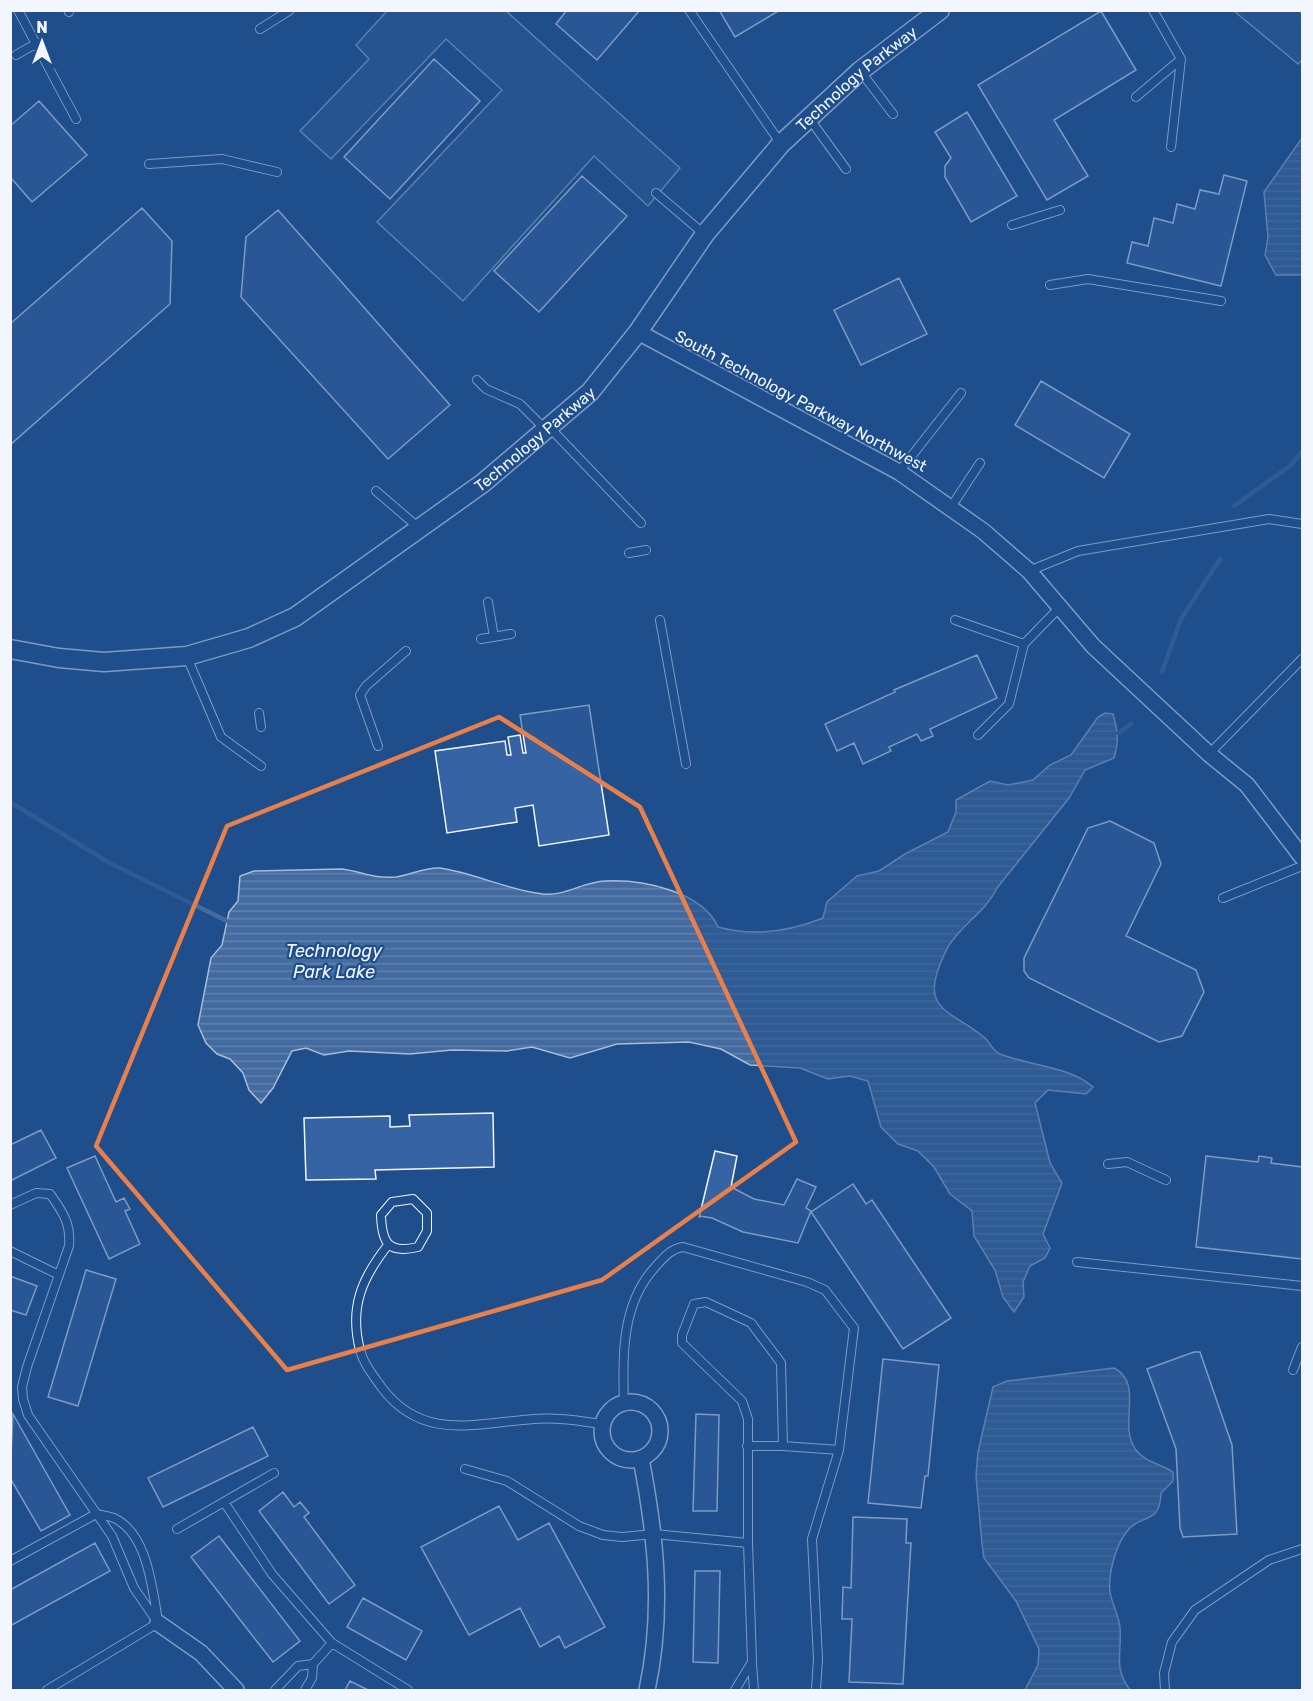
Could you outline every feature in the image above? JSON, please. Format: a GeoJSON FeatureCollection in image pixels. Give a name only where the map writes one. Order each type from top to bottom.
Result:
{"type":"FeatureCollection","features":[{"type":"Feature","properties":{"kind":"street","name":"Technology Parkway"},"geometry":{"type":"LineString","coordinates":[[10,649],[59,658],[104,662],[187,656],[249,638],[295,616],[483,483],[590,392],[638,332],[705,234],[781,144],[860,71],[940,10]]}},
{"type":"Feature","properties":{"kind":"street","name":"South Technology Parkway Northwest"},"geometry":{"type":"LineString","coordinates":[[638,332],[899,471],[951,507],[1029,571],[1093,646],[1209,754],[1247,784],[1302,857]]}},
{"type":"Feature","properties":{"kind":"street"},"geometry":{"type":"LineString","coordinates":[[624,1402],[639,1402],[652,1410],[660,1422],[660,1437],[654,1450],[641,1459],[622,1459],[607,1448],[602,1437],[602,1424],[606,1414],[624,1402]]}},
{"type":"Feature","properties":{"kind":"street"},"geometry":{"type":"LineString","coordinates":[[641,1459],[654,1534],[658,1582],[657,1630],[647,1690]]}},
{"type":"Feature","properties":{"kind":"street"},"geometry":{"type":"LineString","coordinates":[[159,1623],[201,1653],[236,1690]]}},
{"type":"Feature","properties":{"kind":"lane"},"geometry":{"type":"LineString","coordinates":[[18,10],[76,119]]}},
{"type":"Feature","properties":{"kind":"lane"},"geometry":{"type":"LineString","coordinates":[[260,29],[290,10]]}},
{"type":"Feature","properties":{"kind":"lane"},"geometry":{"type":"LineString","coordinates":[[689,10],[781,144]]}},
{"type":"Feature","properties":{"kind":"lane"},"geometry":{"type":"LineString","coordinates":[[1153,10],[1181,58],[1171,147]]}},
{"type":"Feature","properties":{"kind":"lane"},"geometry":{"type":"LineString","coordinates":[[16,55],[37,43]]}},
{"type":"Feature","properties":{"kind":"lane"},"geometry":{"type":"LineString","coordinates":[[1136,97],[1181,58]]}},
{"type":"Feature","properties":{"kind":"lane"},"geometry":{"type":"LineString","coordinates":[[860,71],[893,114]]}},
{"type":"Feature","properties":{"kind":"lane"},"geometry":{"type":"LineString","coordinates":[[808,117],[846,169]]}},
{"type":"Feature","properties":{"kind":"lane"},"geometry":{"type":"LineString","coordinates":[[149,164],[222,159],[277,172]]}},
{"type":"Feature","properties":{"kind":"lane"},"geometry":{"type":"LineString","coordinates":[[656,193],[705,234]]}},
{"type":"Feature","properties":{"kind":"lane"},"geometry":{"type":"LineString","coordinates":[[1012,225],[1060,210]]}},
{"type":"Feature","properties":{"kind":"lane"},"geometry":{"type":"LineString","coordinates":[[1050,285],[1089,279],[1221,301]]}},
{"type":"Feature","properties":{"kind":"lane"},"geometry":{"type":"LineString","coordinates":[[477,380],[486,389],[520,404],[547,428],[641,524]]}},
{"type":"Feature","properties":{"kind":"lane"},"geometry":{"type":"LineString","coordinates":[[899,471],[960,393]]}},
{"type":"Feature","properties":{"kind":"lane"},"geometry":{"type":"LineString","coordinates":[[951,507],[980,463]]}},
{"type":"Feature","properties":{"kind":"lane"},"geometry":{"type":"LineString","coordinates":[[376,491],[419,528]]}},
{"type":"Feature","properties":{"kind":"lane"},"geometry":{"type":"LineString","coordinates":[[1029,571],[1078,551],[1269,519],[1302,524]]}},
{"type":"Feature","properties":{"kind":"lane"},"geometry":{"type":"LineString","coordinates":[[629,553],[646,550]]}},
{"type":"Feature","properties":{"kind":"lane"},"geometry":{"type":"LineString","coordinates":[[488,602],[494,637]]}},
{"type":"Feature","properties":{"kind":"lane"},"geometry":{"type":"LineString","coordinates":[[978,735],[1009,704],[1024,644],[1060,607]]}},
{"type":"Feature","properties":{"kind":"lane"},"geometry":{"type":"LineString","coordinates":[[660,620],[686,764]]}},
{"type":"Feature","properties":{"kind":"lane"},"geometry":{"type":"LineString","coordinates":[[955,620],[1024,644]]}},
{"type":"Feature","properties":{"kind":"lane"},"geometry":{"type":"LineString","coordinates":[[481,639],[511,634]]}},
{"type":"Feature","properties":{"kind":"lane"},"geometry":{"type":"LineString","coordinates":[[378,746],[360,695],[366,686],[406,651]]}},
{"type":"Feature","properties":{"kind":"lane"},"geometry":{"type":"LineString","coordinates":[[187,656],[221,737],[261,766]]}},
{"type":"Feature","properties":{"kind":"lane"},"geometry":{"type":"LineString","coordinates":[[1209,754],[1302,659]]}},
{"type":"Feature","properties":{"kind":"lane"},"geometry":{"type":"LineString","coordinates":[[259,712],[261,727]]}},
{"type":"Feature","properties":{"kind":"lane"},"geometry":{"type":"LineString","coordinates":[[1223,898],[1302,867]]}},
{"type":"Feature","properties":{"kind":"lane"},"geometry":{"type":"LineString","coordinates":[[1108,1164],[1127,1162],[1166,1180]]}},
{"type":"Feature","properties":{"kind":"lane"},"geometry":{"type":"LineString","coordinates":[[10,1205],[36,1193],[50,1194],[67,1220],[70,1233],[69,1246],[22,1387],[28,1414],[120,1550],[134,1588],[159,1623]]}},
{"type":"Feature","properties":{"kind":"lane"},"geometry":{"type":"LineString","coordinates":[[413,1199],[427,1213],[427,1231],[418,1247],[404,1250],[388,1245],[382,1236],[381,1215],[392,1202],[413,1199]]}},
{"type":"Feature","properties":{"kind":"lane"},"geometry":{"type":"LineString","coordinates":[[388,1245],[360,1287],[355,1332],[363,1363],[389,1397],[417,1419],[449,1426],[536,1419],[602,1424]]}},
{"type":"Feature","properties":{"kind":"lane"},"geometry":{"type":"LineString","coordinates":[[624,1402],[622,1363],[627,1319],[644,1278],[673,1248],[683,1247],[807,1281],[825,1290],[854,1328],[838,1450],[812,1539],[818,1659],[816,1690]]}},
{"type":"Feature","properties":{"kind":"lane"},"geometry":{"type":"LineString","coordinates":[[10,1251],[59,1275]]}},
{"type":"Feature","properties":{"kind":"lane"},"geometry":{"type":"LineString","coordinates":[[1077,1262],[1302,1286]]}},
{"type":"Feature","properties":{"kind":"lane"},"geometry":{"type":"LineString","coordinates":[[754,1690],[748,1543],[748,1419],[742,1401],[682,1343],[682,1335],[694,1304],[706,1302],[751,1323],[781,1363],[783,1446]]}},
{"type":"Feature","properties":{"kind":"lane"},"geometry":{"type":"LineString","coordinates":[[1293,1370],[1302,1347]]}},
{"type":"Feature","properties":{"kind":"lane"},"geometry":{"type":"LineString","coordinates":[[747,1446],[838,1450]]}},
{"type":"Feature","properties":{"kind":"lane"},"geometry":{"type":"LineString","coordinates":[[465,1469],[507,1481],[579,1526],[603,1535],[622,1538],[654,1534],[748,1543]]}},
{"type":"Feature","properties":{"kind":"lane"},"geometry":{"type":"LineString","coordinates":[[177,1529],[274,1473]]}},
{"type":"Feature","properties":{"kind":"lane"},"geometry":{"type":"LineString","coordinates":[[224,1502],[272,1574],[332,1643],[408,1690]]}},
{"type":"Feature","properties":{"kind":"lane"},"geometry":{"type":"LineString","coordinates":[[10,1561],[96,1514],[114,1518],[136,1538],[152,1587],[159,1623]]}},
{"type":"Feature","properties":{"kind":"lane"},"geometry":{"type":"LineString","coordinates":[[1165,1690],[1164,1673],[1172,1642],[1195,1610],[1269,1560],[1302,1549]]}},
{"type":"Feature","properties":{"kind":"lane"},"geometry":{"type":"LineString","coordinates":[[47,1690],[159,1623]]}},
{"type":"Feature","properties":{"kind":"lane"},"geometry":{"type":"LineString","coordinates":[[305,1690],[312,1678],[313,1664],[332,1643]]}},
{"type":"Feature","properties":{"kind":"lane"},"geometry":{"type":"LineString","coordinates":[[735,1690],[752,1662]]}},
{"type":"Feature","properties":{"kind":"lane"},"geometry":{"type":"LineString","coordinates":[[275,1690],[298,1666],[313,1664]]}},
{"type":"Feature","properties":{"kind":"highlighted area"},"geometry":{"type":"Polygon","coordinates":[[[499,717],[640,807],[796,1142],[602,1280],[287,1370],[96,1146],[227,826],[499,717]]]}},
{"type":"Feature","properties":{"kind":"shaded area"},"geometry":{"type":"Polygon","coordinates":[[[387,11],[506,11],[680,168],[648,206],[594,156],[463,301],[377,222],[502,90],[446,39],[331,159],[300,131],[369,59],[356,45],[387,11]]]}},
{"type":"Feature","properties":{"kind":"shaded area"},"geometry":{"type":"Polygon","coordinates":[[[1234,11],[1299,11],[1302,13],[1302,60],[1298,64],[1234,11]]]}},
{"type":"Feature","properties":{"kind":"water"},"geometry":{"type":"Polygon","coordinates":[[[1302,138],[1302,275],[1276,275],[1265,255],[1268,237],[1264,192],[1302,138]]]}},
{"type":"Feature","properties":{"kind":"water","name":"Technology Park Lake"},"geometry":{"type":"Polygon","coordinates":[[[1105,713],[1113,714],[1116,726],[1117,747],[1114,758],[1085,770],[1069,798],[985,906],[949,945],[934,988],[936,999],[942,1007],[985,1038],[998,1053],[1061,1070],[1093,1087],[1086,1094],[1048,1090],[1035,1103],[1050,1163],[1062,1183],[1043,1234],[1050,1248],[1045,1258],[1030,1266],[1023,1282],[1024,1297],[1014,1312],[1003,1297],[995,1270],[974,1236],[972,1211],[950,1194],[934,1167],[918,1151],[898,1144],[881,1127],[868,1081],[850,1076],[828,1079],[800,1068],[750,1065],[721,1049],[689,1042],[617,1044],[570,1058],[532,1047],[507,1051],[452,1050],[410,1054],[349,1051],[324,1055],[306,1048],[292,1051],[273,1088],[261,1103],[249,1090],[243,1073],[230,1059],[217,1054],[206,1043],[198,1025],[211,958],[222,945],[229,912],[238,901],[240,876],[254,871],[342,869],[374,876],[396,877],[440,868],[543,894],[560,893],[597,882],[636,882],[685,896],[699,904],[718,927],[745,932],[784,930],[823,918],[827,902],[857,876],[879,871],[905,854],[948,832],[956,812],[956,800],[990,781],[1008,785],[1033,780],[1050,765],[1071,755],[1098,717],[1105,713]]]}},
{"type":"Feature","properties":{"kind":"water"},"geometry":{"type":"Polygon","coordinates":[[[1114,1368],[1123,1375],[1128,1384],[1129,1429],[1136,1450],[1148,1460],[1173,1472],[1173,1481],[1161,1493],[1157,1511],[1136,1523],[1125,1534],[1115,1554],[1111,1570],[1110,1592],[1120,1628],[1120,1667],[1130,1690],[1025,1690],[1038,1665],[1039,1649],[1016,1601],[984,1558],[982,1544],[976,1476],[978,1452],[993,1387],[1007,1381],[1114,1368]]]}},
{"type":"Feature","properties":{"kind":"building"},"geometry":{"type":"Polygon","coordinates":[[[567,10],[640,10],[597,60],[556,24],[567,10]]]}},
{"type":"Feature","properties":{"kind":"building"},"geometry":{"type":"Polygon","coordinates":[[[719,10],[780,10],[735,37],[719,10]]]}},
{"type":"Feature","properties":{"kind":"building"},"geometry":{"type":"Polygon","coordinates":[[[1101,11],[1136,70],[1054,120],[1088,176],[1047,200],[978,85],[1101,11]]]}},
{"type":"Feature","properties":{"kind":"building"},"geometry":{"type":"Polygon","coordinates":[[[434,59],[480,101],[390,199],[344,157],[434,59]]]}},
{"type":"Feature","properties":{"kind":"building"},"geometry":{"type":"Polygon","coordinates":[[[39,101],[87,155],[32,202],[10,177],[10,126],[39,101]]]}},
{"type":"Feature","properties":{"kind":"building"},"geometry":{"type":"Polygon","coordinates":[[[967,112],[1017,196],[971,222],[945,177],[945,166],[951,158],[935,132],[967,112]]]}},
{"type":"Feature","properties":{"kind":"building"},"geometry":{"type":"Polygon","coordinates":[[[1224,175],[1247,181],[1221,286],[1127,263],[1132,242],[1148,246],[1154,218],[1173,223],[1177,204],[1195,209],[1200,190],[1219,194],[1224,175]]]}},
{"type":"Feature","properties":{"kind":"building"},"geometry":{"type":"Polygon","coordinates":[[[582,176],[627,216],[539,312],[494,271],[582,176]]]}},
{"type":"Feature","properties":{"kind":"building"},"geometry":{"type":"Polygon","coordinates":[[[142,208],[172,241],[170,304],[10,445],[10,324],[142,208]]]}},
{"type":"Feature","properties":{"kind":"building"},"geometry":{"type":"Polygon","coordinates":[[[278,210],[450,405],[388,459],[241,297],[246,237],[278,210]]]}},
{"type":"Feature","properties":{"kind":"building"},"geometry":{"type":"Polygon","coordinates":[[[899,278],[927,334],[861,365],[834,310],[899,278]]]}},
{"type":"Feature","properties":{"kind":"building"},"geometry":{"type":"Polygon","coordinates":[[[1041,381],[1130,434],[1104,478],[1015,425],[1041,381]]]}},
{"type":"Feature","properties":{"kind":"building"},"geometry":{"type":"Polygon","coordinates":[[[977,655],[997,698],[930,729],[933,736],[921,741],[917,734],[889,747],[891,751],[863,764],[854,743],[837,751],[825,724],[895,692],[894,690],[977,655]]]}},
{"type":"Feature","properties":{"kind":"building"},"geometry":{"type":"Polygon","coordinates":[[[589,705],[609,835],[539,846],[533,805],[515,808],[517,822],[447,833],[435,751],[505,741],[507,755],[511,755],[508,737],[520,735],[523,753],[526,753],[520,715],[589,705]]]}},
{"type":"Feature","properties":{"kind":"building"},"geometry":{"type":"Polygon","coordinates":[[[1110,821],[1154,843],[1161,864],[1126,936],[1196,970],[1204,992],[1182,1036],[1159,1042],[1029,978],[1024,971],[1024,958],[1088,828],[1110,821]]]}},
{"type":"Feature","properties":{"kind":"building"},"geometry":{"type":"Polygon","coordinates":[[[493,1113],[494,1167],[375,1170],[376,1179],[306,1180],[304,1118],[390,1116],[390,1127],[410,1126],[409,1115],[493,1113]]]}},
{"type":"Feature","properties":{"kind":"building"},"geometry":{"type":"Polygon","coordinates":[[[41,1130],[56,1158],[10,1181],[10,1145],[41,1130]]]}},
{"type":"Feature","properties":{"kind":"building"},"geometry":{"type":"Polygon","coordinates":[[[715,1151],[737,1156],[731,1187],[754,1199],[784,1205],[797,1179],[816,1187],[806,1208],[811,1211],[798,1243],[743,1232],[712,1218],[700,1216],[699,1218],[715,1151]]]}},
{"type":"Feature","properties":{"kind":"building"},"geometry":{"type":"Polygon","coordinates":[[[95,1156],[116,1202],[124,1198],[130,1209],[125,1211],[140,1244],[109,1259],[67,1168],[95,1156]]]}},
{"type":"Feature","properties":{"kind":"building"},"geometry":{"type":"Polygon","coordinates":[[[1206,1156],[1258,1162],[1259,1156],[1272,1158],[1271,1163],[1302,1167],[1302,1259],[1196,1247],[1206,1156]]]}},
{"type":"Feature","properties":{"kind":"building"},"geometry":{"type":"Polygon","coordinates":[[[853,1184],[866,1204],[872,1200],[951,1318],[903,1349],[811,1212],[853,1184]]]}},
{"type":"Feature","properties":{"kind":"building"},"geometry":{"type":"Polygon","coordinates":[[[86,1270],[116,1279],[78,1406],[48,1397],[86,1270]]]}},
{"type":"Feature","properties":{"kind":"building"},"geometry":{"type":"Polygon","coordinates":[[[10,1276],[37,1286],[26,1315],[10,1310],[10,1276]]]}},
{"type":"Feature","properties":{"kind":"building"},"geometry":{"type":"Polygon","coordinates":[[[1194,1352],[1200,1352],[1232,1445],[1237,1534],[1183,1537],[1180,1528],[1176,1449],[1147,1369],[1194,1352]]]}},
{"type":"Feature","properties":{"kind":"building"},"geometry":{"type":"Polygon","coordinates":[[[883,1359],[939,1365],[928,1476],[925,1476],[921,1508],[868,1503],[883,1359]]]}},
{"type":"Feature","properties":{"kind":"building"},"geometry":{"type":"Polygon","coordinates":[[[13,1414],[70,1515],[41,1531],[10,1478],[13,1414]]]}},
{"type":"Feature","properties":{"kind":"building"},"geometry":{"type":"Polygon","coordinates":[[[696,1414],[719,1415],[717,1511],[693,1511],[696,1414]]]}},
{"type":"Feature","properties":{"kind":"building"},"geometry":{"type":"Polygon","coordinates":[[[253,1427],[268,1456],[163,1507],[148,1478],[253,1427]]]}},
{"type":"Feature","properties":{"kind":"building"},"geometry":{"type":"Polygon","coordinates":[[[283,1492],[294,1507],[300,1502],[309,1513],[304,1517],[355,1585],[329,1604],[259,1511],[283,1492]]]}},
{"type":"Feature","properties":{"kind":"building"},"geometry":{"type":"Polygon","coordinates":[[[499,1506],[518,1540],[549,1523],[605,1627],[565,1648],[559,1636],[540,1647],[520,1608],[469,1635],[421,1547],[499,1506]]]}},
{"type":"Feature","properties":{"kind":"building"},"geometry":{"type":"Polygon","coordinates":[[[853,1517],[907,1519],[906,1543],[911,1543],[903,1684],[849,1682],[852,1619],[842,1619],[843,1587],[851,1588],[853,1517]]]}},
{"type":"Feature","properties":{"kind":"building"},"geometry":{"type":"Polygon","coordinates":[[[219,1536],[300,1641],[273,1662],[191,1557],[219,1536]]]}},
{"type":"Feature","properties":{"kind":"building"},"geometry":{"type":"Polygon","coordinates":[[[95,1543],[110,1571],[10,1626],[10,1590],[95,1543]]]}},
{"type":"Feature","properties":{"kind":"building"},"geometry":{"type":"Polygon","coordinates":[[[695,1571],[720,1571],[718,1663],[693,1662],[695,1571]]]}},
{"type":"Feature","properties":{"kind":"building"},"geometry":{"type":"Polygon","coordinates":[[[363,1598],[422,1631],[406,1660],[347,1627],[363,1598]]]}},
{"type":"Feature","properties":{"kind":"building"},"geometry":{"type":"Polygon","coordinates":[[[350,1681],[368,1690],[345,1690],[350,1681]]]}},
{"type":"Feature","properties":{"kind":"waterway"},"geometry":{"type":"LineString","coordinates":[[1234,506],[1291,465],[1302,452]]}},
{"type":"Feature","properties":{"kind":"waterway"},"geometry":{"type":"LineString","coordinates":[[1162,672],[1181,619],[1220,559]]}},
{"type":"Feature","properties":{"kind":"waterway"},"geometry":{"type":"LineString","coordinates":[[1118,733],[1131,724]]}},
{"type":"Feature","properties":{"kind":"waterway"},"geometry":{"type":"LineString","coordinates":[[10,802],[108,862],[227,921]]}}]}
